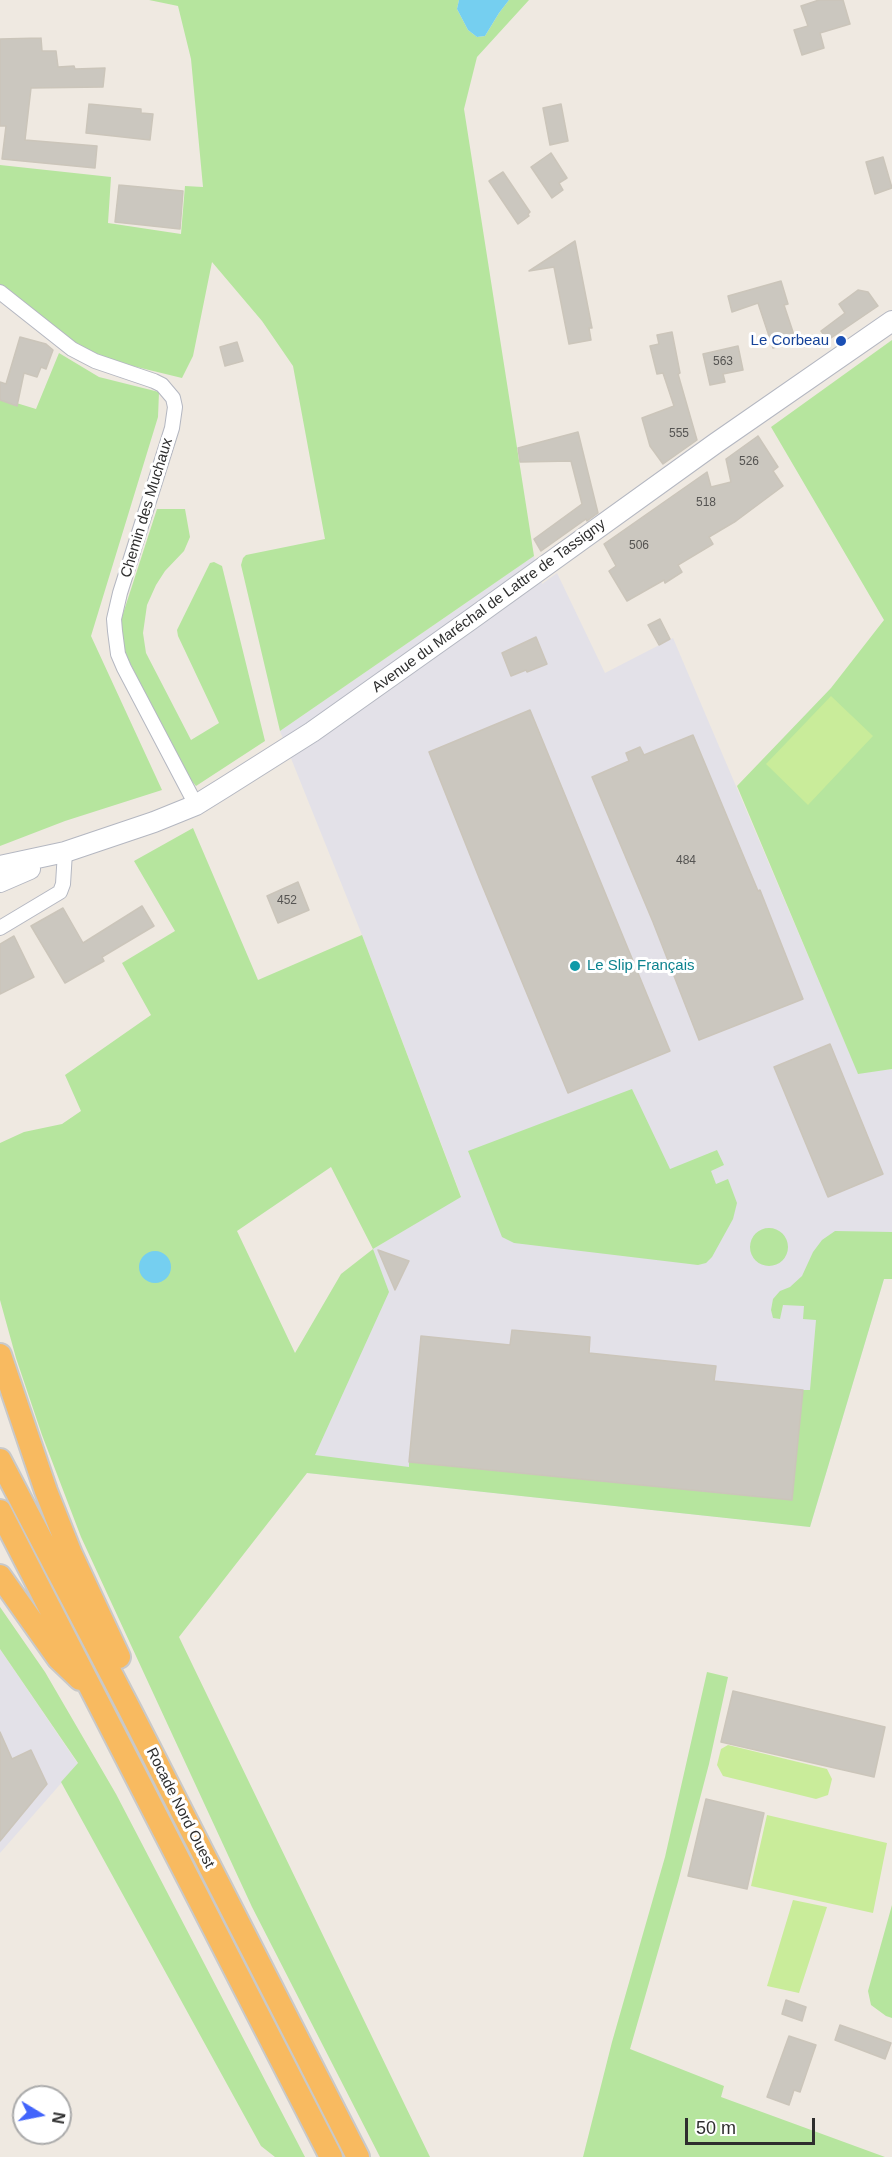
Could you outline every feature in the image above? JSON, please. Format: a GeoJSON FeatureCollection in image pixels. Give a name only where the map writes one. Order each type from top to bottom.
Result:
{"type":"FeatureCollection","features":[{"type":"Feature","properties":{"kind":"highway"},"geometry":{"type":"LineString","coordinates":[[0,1355],[32,1451],[67,1544],[149,1720],[196,1841]]}},
{"type":"Feature","properties":{"kind":"highway","name":"Rocade Nord Ouest"},"geometry":{"type":"LineString","coordinates":[[0,1460],[358,2157]]}},
{"type":"Feature","properties":{"kind":"highway","name":"Rocade Nord Ouest"},"geometry":{"type":"LineString","coordinates":[[0,1511],[331,2157]]}},
{"type":"Feature","properties":{"kind":"highway"},"geometry":{"type":"LineString","coordinates":[[0,1576],[58,1658],[91,1689]]}},
{"type":"Feature","properties":{"kind":"main road","name":"Avenue du Maréchal de Lattre de Tassigny"},"geometry":{"type":"LineString","coordinates":[[0,882],[65,852],[154,822],[196,805],[321,725],[689,462],[892,321]]}},
{"type":"Feature","properties":{"kind":"main road","name":"Avenue du Maréchal de Lattre de Tassigny"},"geometry":{"type":"LineString","coordinates":[[0,866],[65,852]]}},
{"type":"Feature","properties":{"kind":"street","name":"Chemin des Muchaux"},"geometry":{"type":"LineString","coordinates":[[0,292],[72,349],[95,361],[154,381],[162,385],[173,398],[175,407],[172,428],[120,593],[114,619],[116,643],[123,668],[196,805]]}},
{"type":"Feature","properties":{"kind":"street"},"geometry":{"type":"LineString","coordinates":[[0,928],[60,892],[63,884],[65,852]]}},
{"type":"Feature","properties":{"kind":"shaded area"},"geometry":{"type":"Polygon","coordinates":[[[534,556],[542,584],[557,573],[605,673],[673,638],[858,1073],[892,1069],[892,1279],[884,1279],[810,1527],[307,1473],[373,1249],[461,1196],[362,935],[280,731],[534,556]]]}},
{"type":"Feature","properties":{"kind":"shaded area"},"geometry":{"type":"Polygon","coordinates":[[[0,1649],[78,1764],[0,1853],[0,1649]]]}},
{"type":"Feature","properties":{"kind":"green space"},"geometry":{"type":"Polygon","coordinates":[[[149,0],[459,0],[457,9],[468,30],[477,37],[485,36],[509,0],[529,0],[477,57],[464,109],[534,556],[280,731],[241,565],[246,555],[325,539],[293,366],[262,321],[212,262],[193,356],[182,378],[108,360],[90,351],[74,342],[0,285],[0,165],[111,177],[108,223],[181,234],[185,186],[203,187],[191,59],[178,6],[149,0]]]}},
{"type":"Feature","properties":{"kind":"green space"},"geometry":{"type":"Polygon","coordinates":[[[892,340],[892,1069],[858,1074],[737,786],[831,688],[884,620],[771,427],[892,340]]]}},
{"type":"Feature","properties":{"kind":"green space"},"geometry":{"type":"Polygon","coordinates":[[[59,353],[99,377],[159,392],[158,417],[91,636],[162,790],[65,821],[0,846],[0,398],[36,409],[59,353]]]}},
{"type":"Feature","properties":{"kind":"green space"},"geometry":{"type":"Polygon","coordinates":[[[157,509],[185,509],[190,537],[184,551],[165,571],[156,585],[147,605],[143,633],[146,653],[191,740],[219,723],[177,630],[210,563],[214,562],[222,566],[265,741],[196,786],[186,774],[124,651],[119,626],[157,509]]]}},
{"type":"Feature","properties":{"kind":"green space"},"geometry":{"type":"Polygon","coordinates":[[[831,696],[873,736],[808,805],[766,764],[831,696]]]}},
{"type":"Feature","properties":{"kind":"green space"},"geometry":{"type":"Polygon","coordinates":[[[193,828],[258,980],[362,935],[461,1197],[373,1249],[389,1292],[315,1455],[409,1467],[409,1462],[792,1500],[803,1390],[810,1390],[816,1320],[803,1319],[804,1306],[783,1305],[780,1319],[773,1318],[771,1310],[773,1299],[780,1291],[790,1287],[802,1276],[813,1252],[822,1240],[835,1231],[892,1232],[892,1279],[884,1279],[810,1527],[307,1473],[179,1637],[430,2157],[380,2157],[252,1907],[81,1537],[42,1435],[16,1358],[0,1300],[0,1143],[24,1132],[62,1124],[81,1111],[65,1075],[151,1015],[122,963],[175,931],[134,861],[193,828]],[[331,1167],[237,1231],[295,1353],[341,1274],[373,1249],[331,1167]]]}},
{"type":"Feature","properties":{"kind":"green space"},"geometry":{"type":"Polygon","coordinates":[[[632,1089],[670,1169],[717,1150],[724,1165],[711,1171],[716,1184],[728,1179],[737,1203],[733,1219],[712,1257],[706,1263],[698,1265],[514,1243],[502,1237],[468,1151],[632,1089]]]}},
{"type":"Feature","properties":{"kind":"green space"},"geometry":{"type":"Polygon","coordinates":[[[769,1228],[782,1234],[788,1247],[782,1260],[769,1266],[756,1260],[750,1247],[756,1234],[769,1228]]]}},
{"type":"Feature","properties":{"kind":"green space"},"geometry":{"type":"Polygon","coordinates":[[[0,1607],[45,1672],[116,1794],[305,2157],[275,2157],[261,2146],[61,1782],[78,1763],[0,1649],[0,1607]]]}},
{"type":"Feature","properties":{"kind":"green space"},"geometry":{"type":"Polygon","coordinates":[[[707,1672],[728,1677],[709,1764],[678,1882],[630,2049],[724,2086],[721,2097],[885,2157],[583,2157],[612,2042],[665,1857],[707,1672]]]}},
{"type":"Feature","properties":{"kind":"green space"},"geometry":{"type":"Polygon","coordinates":[[[728,1745],[827,1769],[832,1779],[828,1795],[816,1799],[723,1776],[717,1765],[721,1749],[728,1745]]]}},
{"type":"Feature","properties":{"kind":"green space"},"geometry":{"type":"Polygon","coordinates":[[[767,1815],[887,1843],[873,1913],[751,1886],[767,1815]]]}},
{"type":"Feature","properties":{"kind":"green space"},"geometry":{"type":"Polygon","coordinates":[[[793,1900],[827,1907],[799,1993],[767,1986],[793,1900]]]}},
{"type":"Feature","properties":{"kind":"green space"},"geometry":{"type":"Polygon","coordinates":[[[892,1905],[892,2018],[871,2005],[868,1991],[892,1905]]]}},
{"type":"Feature","properties":{"kind":"water"},"geometry":{"type":"Polygon","coordinates":[[[459,0],[509,0],[485,36],[477,37],[468,30],[457,9],[459,0]]]}},
{"type":"Feature","properties":{"kind":"water"},"geometry":{"type":"Polygon","coordinates":[[[155,1251],[166,1256],[171,1267],[166,1278],[155,1283],[144,1278],[139,1267],[144,1256],[155,1251]]]}},
{"type":"Feature","properties":{"kind":"building"},"geometry":{"type":"Polygon","coordinates":[[[819,0],[843,0],[850,24],[820,33],[824,48],[802,55],[794,30],[808,26],[801,6],[819,0]]]}},
{"type":"Feature","properties":{"kind":"building"},"geometry":{"type":"Polygon","coordinates":[[[41,38],[42,51],[56,51],[58,67],[105,68],[103,87],[31,88],[25,140],[97,146],[95,168],[2,159],[6,126],[0,126],[0,39],[41,38]]]}},
{"type":"Feature","properties":{"kind":"building"},"geometry":{"type":"Polygon","coordinates":[[[89,104],[141,109],[141,113],[153,114],[150,140],[86,133],[89,104]]]}},
{"type":"Feature","properties":{"kind":"building"},"geometry":{"type":"Polygon","coordinates":[[[561,104],[568,141],[550,145],[543,108],[561,104]]]}},
{"type":"Feature","properties":{"kind":"building"},"geometry":{"type":"Polygon","coordinates":[[[551,153],[567,178],[559,183],[563,190],[552,198],[531,167],[551,153]]]}},
{"type":"Feature","properties":{"kind":"building"},"geometry":{"type":"Polygon","coordinates":[[[883,157],[892,188],[875,194],[866,162],[883,157]]]}},
{"type":"Feature","properties":{"kind":"building"},"geometry":{"type":"Polygon","coordinates":[[[503,172],[530,212],[529,216],[518,224],[489,181],[503,172]]]}},
{"type":"Feature","properties":{"kind":"building"},"geometry":{"type":"Polygon","coordinates":[[[119,185],[183,191],[180,229],[115,222],[119,185]]]}},
{"type":"Feature","properties":{"kind":"building"},"geometry":{"type":"Polygon","coordinates":[[[575,241],[592,328],[589,328],[591,340],[569,344],[554,267],[529,271],[575,241]]]}},
{"type":"Feature","properties":{"kind":"building"},"geometry":{"type":"Polygon","coordinates":[[[781,281],[788,304],[784,305],[796,341],[773,348],[758,303],[732,312],[728,296],[781,281]]]}},
{"type":"Feature","properties":{"kind":"building"},"geometry":{"type":"Polygon","coordinates":[[[858,290],[868,292],[878,306],[828,340],[821,331],[845,313],[839,304],[858,290]]]}},
{"type":"Feature","properties":{"kind":"building"},"geometry":{"type":"Polygon","coordinates":[[[672,332],[680,373],[678,374],[697,440],[663,464],[650,446],[642,418],[674,406],[663,373],[657,374],[650,346],[659,344],[657,335],[672,332]]]}},
{"type":"Feature","properties":{"kind":"building"},"geometry":{"type":"Polygon","coordinates":[[[20,337],[46,344],[53,350],[46,369],[41,367],[37,377],[24,373],[17,406],[0,400],[0,382],[6,384],[20,337]]]}},
{"type":"Feature","properties":{"kind":"building"},"geometry":{"type":"Polygon","coordinates":[[[237,342],[243,361],[225,366],[220,347],[237,342]]]}},
{"type":"Feature","properties":{"kind":"building"},"geometry":{"type":"Polygon","coordinates":[[[738,346],[743,370],[723,374],[725,382],[710,385],[703,354],[738,346]]]}},
{"type":"Feature","properties":{"kind":"building"},"geometry":{"type":"Polygon","coordinates":[[[578,432],[598,513],[541,551],[534,539],[582,504],[571,461],[520,462],[518,448],[578,432]]]}},
{"type":"Feature","properties":{"kind":"building"},"geometry":{"type":"Polygon","coordinates":[[[758,436],[778,467],[773,471],[783,486],[736,521],[709,537],[713,544],[678,565],[682,572],[665,583],[664,580],[627,601],[609,571],[616,566],[604,544],[707,472],[711,487],[731,482],[726,459],[758,436]]]}},
{"type":"Feature","properties":{"kind":"building"},"geometry":{"type":"Polygon","coordinates":[[[660,619],[670,639],[659,645],[648,625],[660,619]]]}},
{"type":"Feature","properties":{"kind":"building"},"geometry":{"type":"Polygon","coordinates":[[[536,637],[547,664],[511,676],[502,653],[536,637]]]}},
{"type":"Feature","properties":{"kind":"building","name":"Le Slip Français"},"geometry":{"type":"Polygon","coordinates":[[[530,710],[670,1051],[568,1093],[429,752],[530,710]]]}},
{"type":"Feature","properties":{"kind":"building"},"geometry":{"type":"Polygon","coordinates":[[[693,735],[758,891],[760,890],[803,999],[699,1040],[653,922],[592,777],[629,761],[626,753],[640,747],[644,755],[693,735]]]}},
{"type":"Feature","properties":{"kind":"building"},"geometry":{"type":"Polygon","coordinates":[[[298,882],[309,910],[278,923],[267,896],[298,882]]]}},
{"type":"Feature","properties":{"kind":"building"},"geometry":{"type":"Polygon","coordinates":[[[142,906],[154,926],[102,957],[104,961],[65,983],[31,926],[63,908],[83,943],[142,906]]]}},
{"type":"Feature","properties":{"kind":"building"},"geometry":{"type":"Polygon","coordinates":[[[14,936],[34,977],[0,994],[0,944],[14,936]]]}},
{"type":"Feature","properties":{"kind":"building"},"geometry":{"type":"Polygon","coordinates":[[[830,1044],[883,1174],[828,1197],[774,1067],[830,1044]]]}},
{"type":"Feature","properties":{"kind":"building"},"geometry":{"type":"Polygon","coordinates":[[[378,1250],[409,1261],[395,1290],[378,1250]]]}},
{"type":"Feature","properties":{"kind":"building"},"geometry":{"type":"Polygon","coordinates":[[[512,1330],[590,1337],[589,1353],[716,1366],[714,1381],[803,1390],[792,1500],[409,1462],[421,1336],[510,1345],[512,1330]]]}},
{"type":"Feature","properties":{"kind":"building"},"geometry":{"type":"Polygon","coordinates":[[[733,1691],[885,1727],[874,1777],[721,1742],[733,1691]]]}},
{"type":"Feature","properties":{"kind":"building"},"geometry":{"type":"Polygon","coordinates":[[[0,1732],[12,1759],[31,1750],[47,1784],[0,1841],[0,1732]]]}},
{"type":"Feature","properties":{"kind":"building"},"geometry":{"type":"Polygon","coordinates":[[[706,1799],[764,1813],[747,1889],[688,1876],[706,1799]]]}},
{"type":"Feature","properties":{"kind":"building"},"geometry":{"type":"Polygon","coordinates":[[[786,2000],[806,2007],[802,2021],[782,2014],[786,2000]]]}},
{"type":"Feature","properties":{"kind":"building"},"geometry":{"type":"Polygon","coordinates":[[[840,2025],[891,2043],[885,2059],[835,2040],[840,2025]]]}},
{"type":"Feature","properties":{"kind":"building"},"geometry":{"type":"Polygon","coordinates":[[[789,2036],[816,2045],[800,2092],[794,2090],[789,2105],[767,2097],[789,2036]]]}},
{"type":"Feature","properties":{"kind":"place","name":"Le Corbeau"},"geometry":{"type":"Point","coordinates":[841,341]}},
{"type":"Feature","properties":{"kind":"place","name":"Le Slip Français"},"geometry":{"type":"Point","coordinates":[575,966]}}]}
